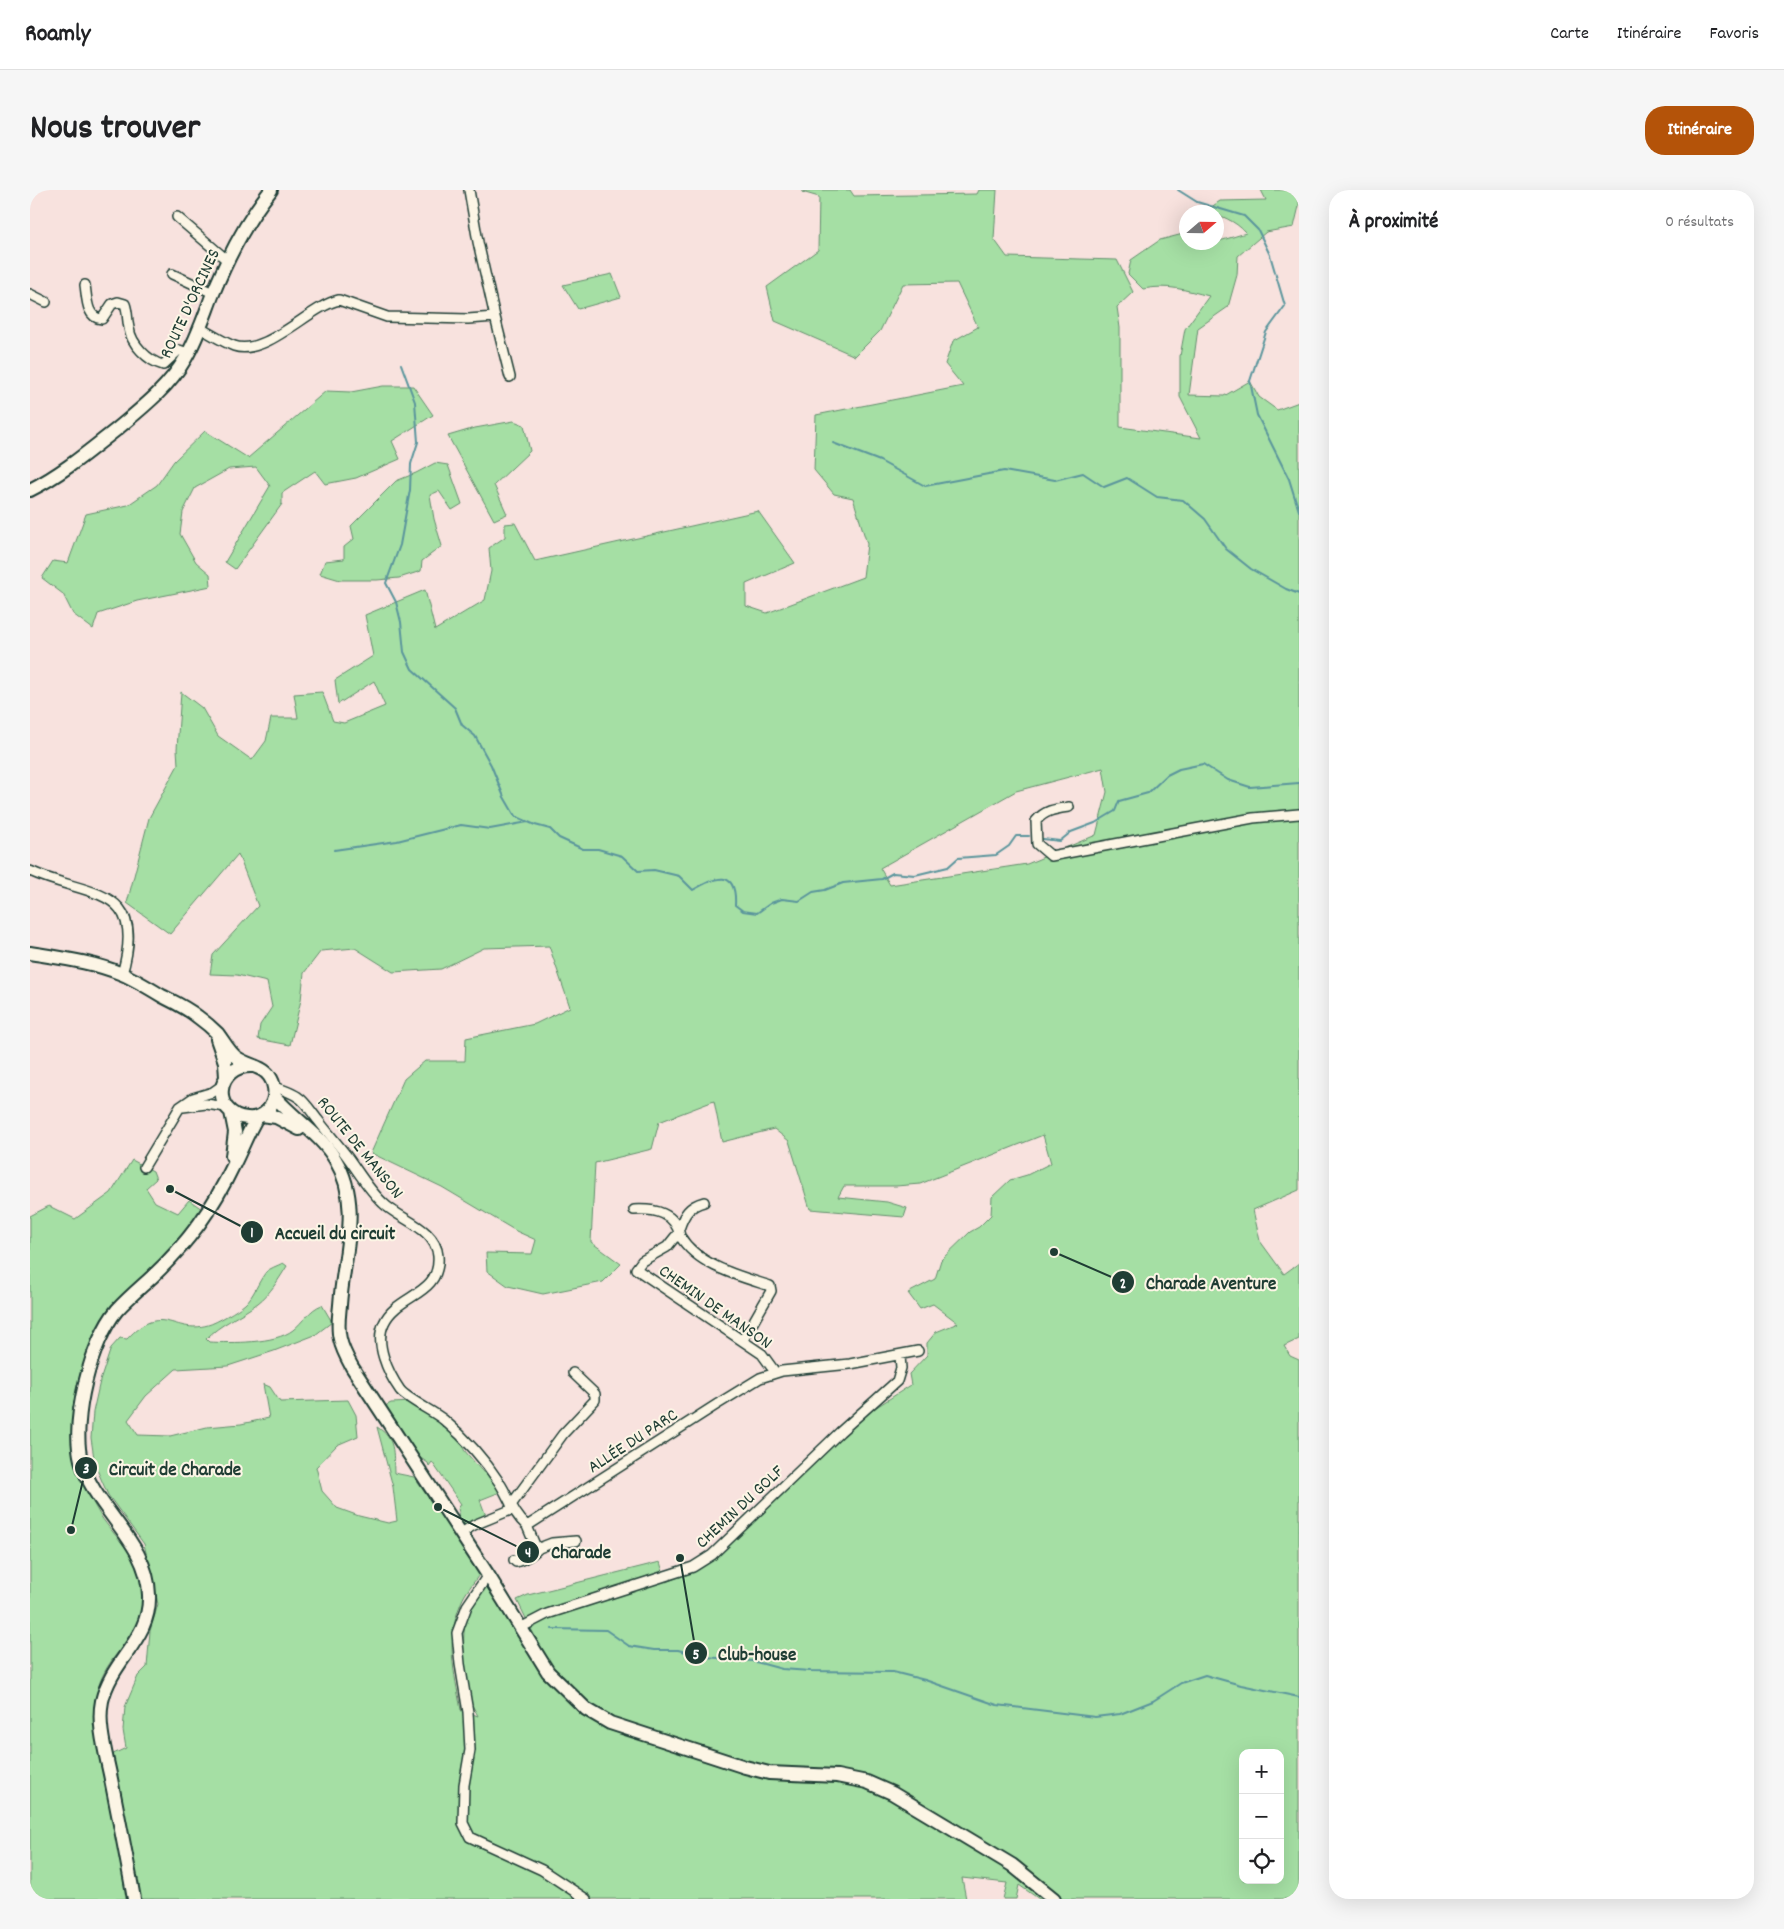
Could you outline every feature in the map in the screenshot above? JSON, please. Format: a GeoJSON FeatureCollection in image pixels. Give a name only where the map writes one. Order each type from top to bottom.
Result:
{"type":"FeatureCollection","features":[{"type":"Feature","properties":{"kind":"street","name":"ROUTE D'ORCINES"},"geometry":{"type":"LineString","coordinates":[[30,490],[64,470],[166,385],[189,353],[228,261],[252,218],[271,190]]}},
{"type":"Feature","properties":{"kind":"street"},"geometry":{"type":"LineString","coordinates":[[469,190],[478,242],[510,377]]}},
{"type":"Feature","properties":{"kind":"street"},"geometry":{"type":"LineString","coordinates":[[177,217],[228,261]]}},
{"type":"Feature","properties":{"kind":"street"},"geometry":{"type":"LineString","coordinates":[[172,274],[213,293]]}},
{"type":"Feature","properties":{"kind":"street"},"geometry":{"type":"LineString","coordinates":[[85,285],[88,306],[97,319],[103,318],[112,304],[118,302],[125,304],[129,329],[134,342],[157,362],[166,363],[179,350],[189,353]]}},
{"type":"Feature","properties":{"kind":"street"},"geometry":{"type":"LineString","coordinates":[[30,294],[46,302]]}},
{"type":"Feature","properties":{"kind":"street"},"geometry":{"type":"LineString","coordinates":[[200,328],[233,346],[245,347],[278,335],[302,321],[317,309],[339,300],[387,317],[495,317]]}},
{"type":"Feature","properties":{"kind":"street"},"geometry":{"type":"LineString","coordinates":[[1069,807],[1054,809],[1042,814],[1036,821],[1037,844],[1051,856],[1253,818],[1299,814]]}},
{"type":"Feature","properties":{"kind":"street"},"geometry":{"type":"LineString","coordinates":[[30,871],[102,896],[118,906],[126,920],[128,933],[122,974]]}},
{"type":"Feature","properties":{"kind":"street"},"geometry":{"type":"LineString","coordinates":[[30,953],[92,965],[122,974],[190,1011],[217,1034],[238,1059],[267,1073],[274,1091],[287,1112],[317,1135],[328,1149],[345,1179],[351,1214],[338,1325],[340,1339],[357,1376],[488,1574],[548,1672],[586,1709],[610,1723],[745,1767],[769,1773],[836,1776],[867,1782],[892,1793],[1012,1865],[1054,1899]]}},
{"type":"Feature","properties":{"kind":"street"},"geometry":{"type":"LineString","coordinates":[[207,1025],[220,1046],[225,1062],[222,1095],[234,1122],[235,1138],[224,1182]]}},
{"type":"Feature","properties":{"kind":"street"},"geometry":{"type":"LineString","coordinates":[[144,1166],[180,1107],[193,1098],[213,1092],[238,1068],[253,1066]]}},
{"type":"Feature","properties":{"kind":"street"},"geometry":{"type":"LineString","coordinates":[[134,1899],[106,1750],[101,1710],[110,1678],[144,1626],[148,1610],[149,1592],[145,1570],[139,1556],[100,1500],[84,1469],[78,1444],[79,1419],[85,1386],[93,1360],[111,1318],[122,1304],[159,1270],[188,1239],[211,1207],[234,1164],[246,1134],[260,1116],[268,1110],[274,1091]]}},
{"type":"Feature","properties":{"kind":"street","name":"ROUTE DE MANSON"},"geometry":{"type":"LineString","coordinates":[[274,1091],[298,1097],[387,1208],[424,1232],[436,1247],[438,1264],[434,1278],[424,1289],[401,1304],[387,1318],[380,1336],[381,1349],[401,1392],[442,1418],[456,1432],[493,1474],[512,1507]]}},
{"type":"Feature","properties":{"kind":"street"},"geometry":{"type":"LineString","coordinates":[[180,1107],[206,1104],[228,1110],[245,1118],[260,1116],[276,1117],[328,1149]]}},
{"type":"Feature","properties":{"kind":"street"},"geometry":{"type":"LineString","coordinates":[[679,1232],[683,1217],[693,1205],[704,1202]]}},
{"type":"Feature","properties":{"kind":"street"},"geometry":{"type":"LineString","coordinates":[[634,1210],[661,1212],[670,1217],[685,1244],[703,1258],[731,1274],[770,1286],[771,1291],[743,1340]]}},
{"type":"Feature","properties":{"kind":"street","name":"CHEMIN DE MANSON"},"geometry":{"type":"LineString","coordinates":[[679,1232],[667,1247],[642,1261],[636,1269],[762,1354],[775,1372]]}},
{"type":"Feature","properties":{"kind":"street","name":"ALLÉE DU PARC"},"geometry":{"type":"LineString","coordinates":[[527,1526],[760,1378],[775,1372],[850,1364],[900,1356],[918,1351]]}},
{"type":"Feature","properties":{"kind":"street","name":"CHEMIN DU GOLF"},"geometry":{"type":"LineString","coordinates":[[522,1627],[547,1614],[693,1567],[712,1555],[840,1432],[897,1382],[901,1368],[900,1356]]}},
{"type":"Feature","properties":{"kind":"street"},"geometry":{"type":"LineString","coordinates":[[461,1533],[512,1507],[563,1434],[595,1400],[595,1394],[573,1373]]}},
{"type":"Feature","properties":{"kind":"street"},"geometry":{"type":"LineString","coordinates":[[512,1507],[518,1519],[527,1526],[535,1545],[539,1548]]}},
{"type":"Feature","properties":{"kind":"street"},"geometry":{"type":"LineString","coordinates":[[514,1560],[516,1562],[522,1560],[539,1548],[552,1543],[576,1541]]}},
{"type":"Feature","properties":{"kind":"street"},"geometry":{"type":"LineString","coordinates":[[488,1574],[467,1606],[457,1633],[468,1712],[470,1750],[464,1785],[463,1823],[470,1837],[542,1870],[586,1899]]}},
{"type":"Feature","properties":{"kind":"green space"},"geometry":{"type":"Polygon","coordinates":[[[811,190],[850,190],[854,196],[977,194],[979,190],[997,190],[994,239],[1007,257],[1117,260],[1133,292],[1117,307],[1120,328],[1120,427],[1201,438],[1180,397],[1180,356],[1185,329],[1209,296],[1169,287],[1143,289],[1128,274],[1131,260],[1160,240],[1179,235],[1179,250],[1224,250],[1224,240],[1246,233],[1224,217],[1224,205],[1214,205],[1220,201],[1266,200],[1261,190],[1299,190],[1299,206],[1294,227],[1266,232],[1238,256],[1237,275],[1228,307],[1198,328],[1189,395],[1224,396],[1250,381],[1259,397],[1277,410],[1299,402],[1299,1190],[1253,1210],[1260,1241],[1284,1274],[1299,1263],[1299,1339],[1284,1346],[1290,1356],[1299,1360],[1299,1899],[1039,1899],[1019,1885],[1016,1899],[1003,1899],[1007,1883],[962,1878],[966,1899],[139,1899],[107,1757],[126,1748],[123,1730],[125,1707],[138,1676],[147,1667],[150,1631],[158,1604],[144,1544],[108,1495],[95,1465],[91,1438],[93,1412],[100,1381],[111,1348],[120,1338],[127,1339],[139,1328],[150,1322],[159,1321],[196,1327],[212,1324],[245,1304],[268,1271],[283,1263],[287,1266],[274,1286],[262,1299],[206,1339],[209,1342],[229,1343],[275,1338],[293,1330],[310,1313],[322,1305],[332,1322],[315,1335],[228,1366],[176,1369],[146,1396],[128,1420],[138,1435],[170,1436],[207,1427],[241,1424],[269,1418],[263,1384],[270,1387],[280,1402],[348,1400],[356,1415],[358,1436],[337,1445],[316,1467],[322,1491],[337,1508],[388,1523],[397,1521],[393,1487],[377,1427],[388,1436],[393,1452],[394,1473],[414,1477],[480,1573],[461,1603],[453,1630],[452,1643],[452,1656],[461,1710],[478,1716],[472,1704],[467,1682],[464,1633],[468,1613],[488,1584],[542,1651],[517,1600],[528,1595],[660,1562],[666,1582],[696,1570],[842,1429],[911,1385],[909,1374],[927,1355],[927,1343],[936,1332],[958,1323],[933,1304],[920,1309],[908,1293],[935,1279],[941,1260],[991,1215],[992,1197],[1010,1180],[1027,1175],[1051,1163],[1043,1135],[920,1184],[844,1186],[838,1197],[887,1202],[907,1208],[904,1217],[810,1209],[789,1141],[774,1129],[722,1142],[714,1101],[659,1122],[652,1149],[595,1163],[591,1242],[621,1264],[603,1282],[543,1294],[508,1286],[487,1271],[486,1253],[532,1254],[536,1240],[516,1231],[442,1187],[371,1153],[404,1079],[425,1061],[465,1061],[466,1038],[535,1024],[570,1007],[549,946],[484,948],[441,969],[393,972],[355,948],[321,951],[304,973],[301,1000],[290,1045],[258,1039],[260,1025],[272,1007],[267,982],[237,975],[210,974],[213,955],[258,906],[238,854],[170,934],[127,903],[149,818],[178,765],[177,749],[181,692],[202,708],[218,736],[252,760],[266,741],[271,718],[298,718],[294,694],[322,692],[333,721],[344,723],[385,706],[374,681],[338,704],[335,680],[373,656],[365,615],[425,590],[435,630],[485,600],[491,571],[489,548],[505,537],[505,524],[515,523],[535,561],[758,511],[795,563],[746,584],[746,606],[767,613],[863,577],[867,544],[853,498],[834,494],[814,470],[816,415],[963,386],[945,364],[953,341],[978,327],[957,283],[903,284],[880,331],[855,356],[775,321],[767,287],[818,250],[819,197],[802,192],[811,190]],[[1103,768],[1016,791],[880,868],[890,885],[1027,864],[1096,835],[1107,792],[1103,768]]]}},
{"type":"Feature","properties":{"kind":"green space"},"geometry":{"type":"Polygon","coordinates":[[[612,274],[621,297],[578,309],[563,285],[612,274]]]}},
{"type":"Feature","properties":{"kind":"green space"},"geometry":{"type":"Polygon","coordinates":[[[383,386],[413,386],[433,415],[392,441],[400,459],[356,478],[325,484],[315,471],[282,493],[282,504],[235,569],[225,562],[270,486],[256,467],[229,469],[195,488],[183,512],[180,534],[196,562],[210,574],[211,586],[137,601],[98,614],[93,629],[73,614],[63,594],[42,578],[53,561],[68,563],[86,514],[128,505],[157,485],[174,461],[205,431],[248,458],[326,391],[351,392],[383,386]]]}},
{"type":"Feature","properties":{"kind":"green space"},"geometry":{"type":"Polygon","coordinates":[[[514,421],[524,425],[530,451],[494,485],[507,514],[494,520],[448,436],[475,428],[514,421]]]}},
{"type":"Feature","properties":{"kind":"green space"},"geometry":{"type":"Polygon","coordinates":[[[435,463],[448,465],[462,504],[452,510],[439,491],[430,495],[434,519],[442,546],[422,561],[421,571],[399,578],[377,580],[340,580],[320,574],[325,561],[344,559],[344,547],[354,539],[351,526],[396,481],[435,463]]]}},
{"type":"Feature","properties":{"kind":"green space"},"geometry":{"type":"Polygon","coordinates":[[[132,1160],[153,1171],[156,1179],[146,1188],[155,1202],[178,1213],[189,1200],[202,1209],[164,1257],[127,1290],[108,1312],[99,1327],[83,1368],[73,1415],[72,1437],[74,1458],[79,1474],[100,1515],[131,1556],[143,1585],[144,1601],[141,1615],[136,1627],[106,1669],[98,1688],[95,1712],[95,1730],[129,1899],[30,1899],[30,1216],[49,1206],[75,1219],[111,1193],[132,1160]]]}},
{"type":"Feature","properties":{"kind":"green space"},"geometry":{"type":"Polygon","coordinates":[[[414,1402],[444,1423],[463,1442],[464,1450],[481,1470],[492,1477],[500,1492],[480,1500],[486,1516],[469,1525],[458,1521],[458,1509],[461,1504],[432,1462],[429,1466],[428,1463],[419,1457],[385,1406],[391,1403],[414,1402]]]}},
{"type":"Feature","properties":{"kind":"waterway"},"geometry":{"type":"LineString","coordinates":[[1178,190],[1197,202],[1244,216],[1258,230],[1270,255],[1285,306],[1266,332],[1250,381],[1257,415],[1289,479],[1299,511]]}},
{"type":"Feature","properties":{"kind":"waterway"},"geometry":{"type":"LineString","coordinates":[[401,364],[415,402],[418,442],[411,464],[410,490],[400,545],[386,583],[396,602],[401,622],[404,652],[412,669],[455,708],[462,725],[475,736],[515,816],[550,829],[559,838],[583,849],[598,849],[622,856],[638,871],[654,870],[679,876],[693,890],[716,879],[728,881],[735,893],[735,905],[743,911],[757,913],[771,903],[782,899],[799,901],[813,892],[825,890],[843,883],[882,879],[893,873],[915,875],[948,867],[958,858],[996,855],[1009,846],[1016,836],[1029,836]]}},
{"type":"Feature","properties":{"kind":"waterway"},"geometry":{"type":"LineString","coordinates":[[833,443],[880,461],[925,486],[1004,471],[1055,480],[1083,473],[1104,487],[1127,478],[1157,497],[1183,500],[1205,519],[1226,549],[1251,569],[1286,589],[1299,594]]}},
{"type":"Feature","properties":{"kind":"waterway"},"geometry":{"type":"LineString","coordinates":[[1043,839],[1060,841],[1071,832],[1095,823],[1115,811],[1119,801],[1148,793],[1167,775],[1179,769],[1203,764],[1228,780],[1250,787],[1299,783]]}},
{"type":"Feature","properties":{"kind":"waterway"},"geometry":{"type":"LineString","coordinates":[[334,850],[397,841],[461,825],[490,829],[528,822]]}},
{"type":"Feature","properties":{"kind":"waterway"},"geometry":{"type":"LineString","coordinates":[[552,1629],[606,1630],[629,1646],[654,1650],[678,1650],[706,1657],[752,1661],[782,1669],[893,1672],[925,1680],[997,1705],[1095,1717],[1120,1714],[1153,1701],[1181,1683],[1205,1675],[1241,1685],[1299,1697]]}},
{"type":"Feature","properties":{"kind":"place","name":"Accueil du circuit"},"geometry":{"type":"Point","coordinates":[170,1189]}},
{"type":"Feature","properties":{"kind":"place","name":"Charade Aventure"},"geometry":{"type":"Point","coordinates":[1054,1252]}},
{"type":"Feature","properties":{"kind":"place","name":"Charade"},"geometry":{"type":"Point","coordinates":[438,1507]}},
{"type":"Feature","properties":{"kind":"place","name":"Circuit de Charade"},"geometry":{"type":"Point","coordinates":[71,1530]}},
{"type":"Feature","properties":{"kind":"place","name":"Club-house"},"geometry":{"type":"Point","coordinates":[680,1558]}}]}
